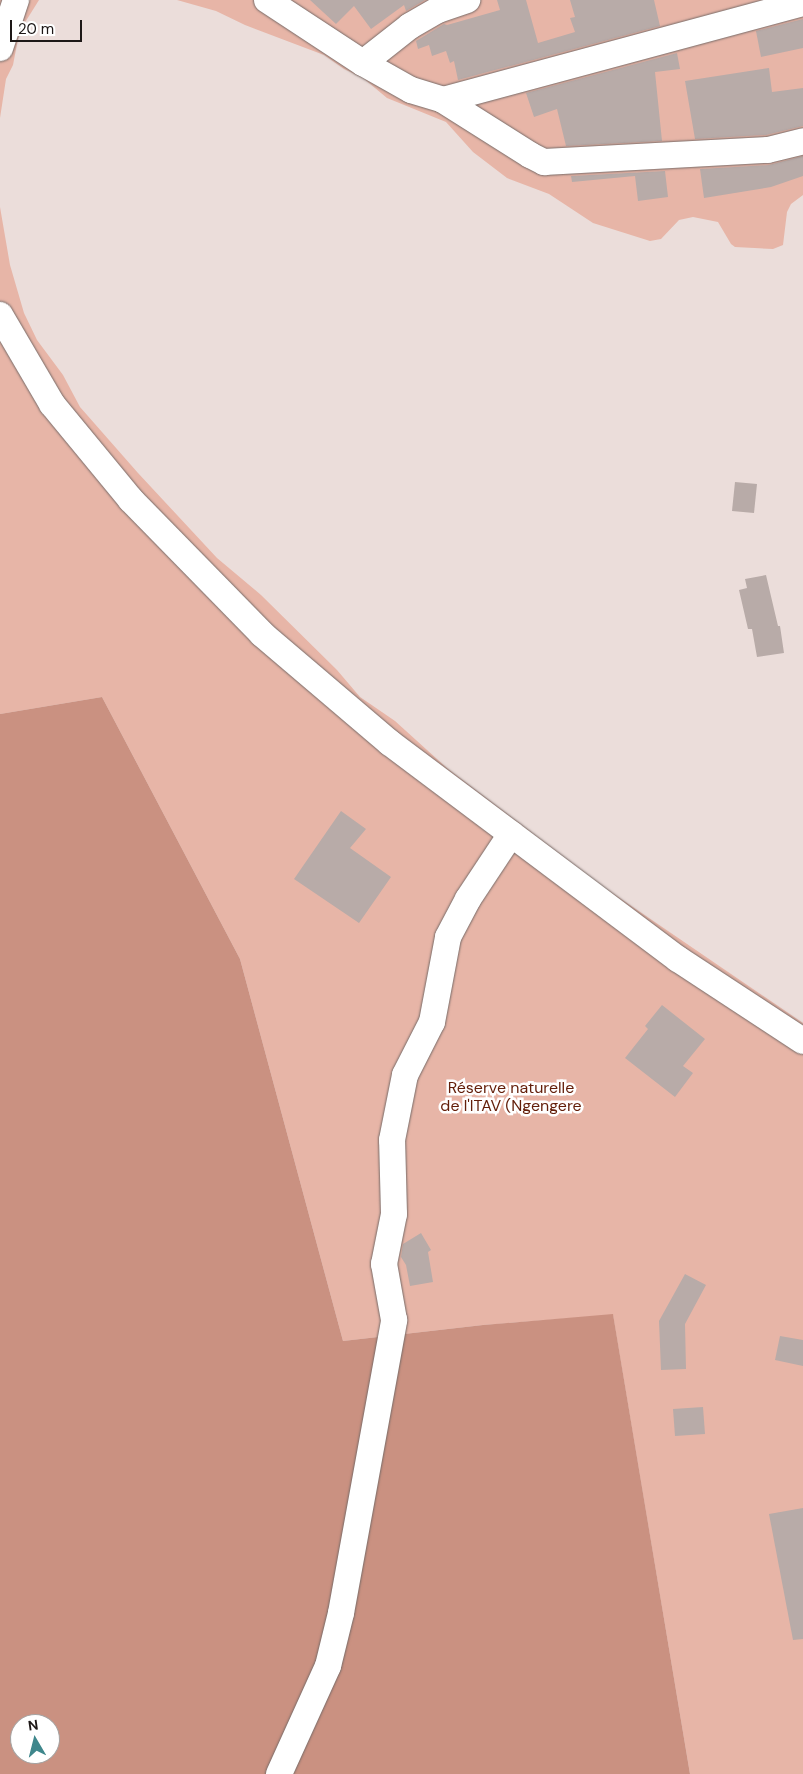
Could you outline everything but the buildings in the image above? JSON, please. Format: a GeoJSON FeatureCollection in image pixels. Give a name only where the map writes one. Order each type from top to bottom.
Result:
{"type":"FeatureCollection","features":[{"type":"Feature","properties":{"kind":"street"},"geometry":{"type":"LineString","coordinates":[[0,48],[16,0]]}},
{"type":"Feature","properties":{"kind":"street"},"geometry":{"type":"LineString","coordinates":[[363,64],[410,26],[438,10],[467,0]]}},
{"type":"Feature","properties":{"kind":"street"},"geometry":{"type":"LineString","coordinates":[[274,1],[363,64],[411,90],[444,100],[544,162],[768,150],[803,141]]}},
{"type":"Feature","properties":{"kind":"street"},"geometry":{"type":"LineString","coordinates":[[444,100],[803,3]]}},
{"type":"Feature","properties":{"kind":"street"},"geometry":{"type":"LineString","coordinates":[[0,315],[58,411],[131,500],[262,634],[390,744],[678,959],[803,1041]]}},
{"type":"Feature","properties":{"kind":"street"},"geometry":{"type":"LineString","coordinates":[[279,1774],[328,1666],[341,1613],[394,1320],[384,1264],[394,1214],[392,1140],[405,1076],[432,1022],[448,937],[468,899],[511,834]]}},
{"type":"Feature","properties":{"kind":"green space"},"geometry":{"type":"Polygon","coordinates":[[[0,0],[39,0],[24,24],[18,39],[13,65],[6,79],[0,118],[0,0]]]}},
{"type":"Feature","properties":{"kind":"green space"},"geometry":{"type":"Polygon","coordinates":[[[177,0],[803,0],[803,195],[791,204],[787,212],[783,245],[773,249],[735,247],[731,244],[718,222],[693,217],[679,220],[661,239],[650,241],[593,223],[549,194],[507,178],[473,152],[446,122],[387,98],[363,78],[344,69],[324,55],[245,25],[216,11],[177,0]]]}},
{"type":"Feature","properties":{"kind":"green space","name":"Réserve naturelle de l'ITAV (Ngengere"},"geometry":{"type":"Polygon","coordinates":[[[0,207],[10,265],[24,313],[37,340],[63,375],[80,407],[217,558],[261,595],[337,670],[360,697],[395,721],[448,769],[605,888],[803,1023],[803,1774],[690,1774],[613,1315],[483,1325],[343,1341],[240,959],[102,697],[0,714],[0,207]]]}},
{"type":"Feature","properties":{"kind":"shaded area"},"geometry":{"type":"Polygon","coordinates":[[[102,697],[240,959],[343,1341],[483,1325],[613,1314],[690,1774],[0,1774],[0,714],[102,697]]]}}]}
